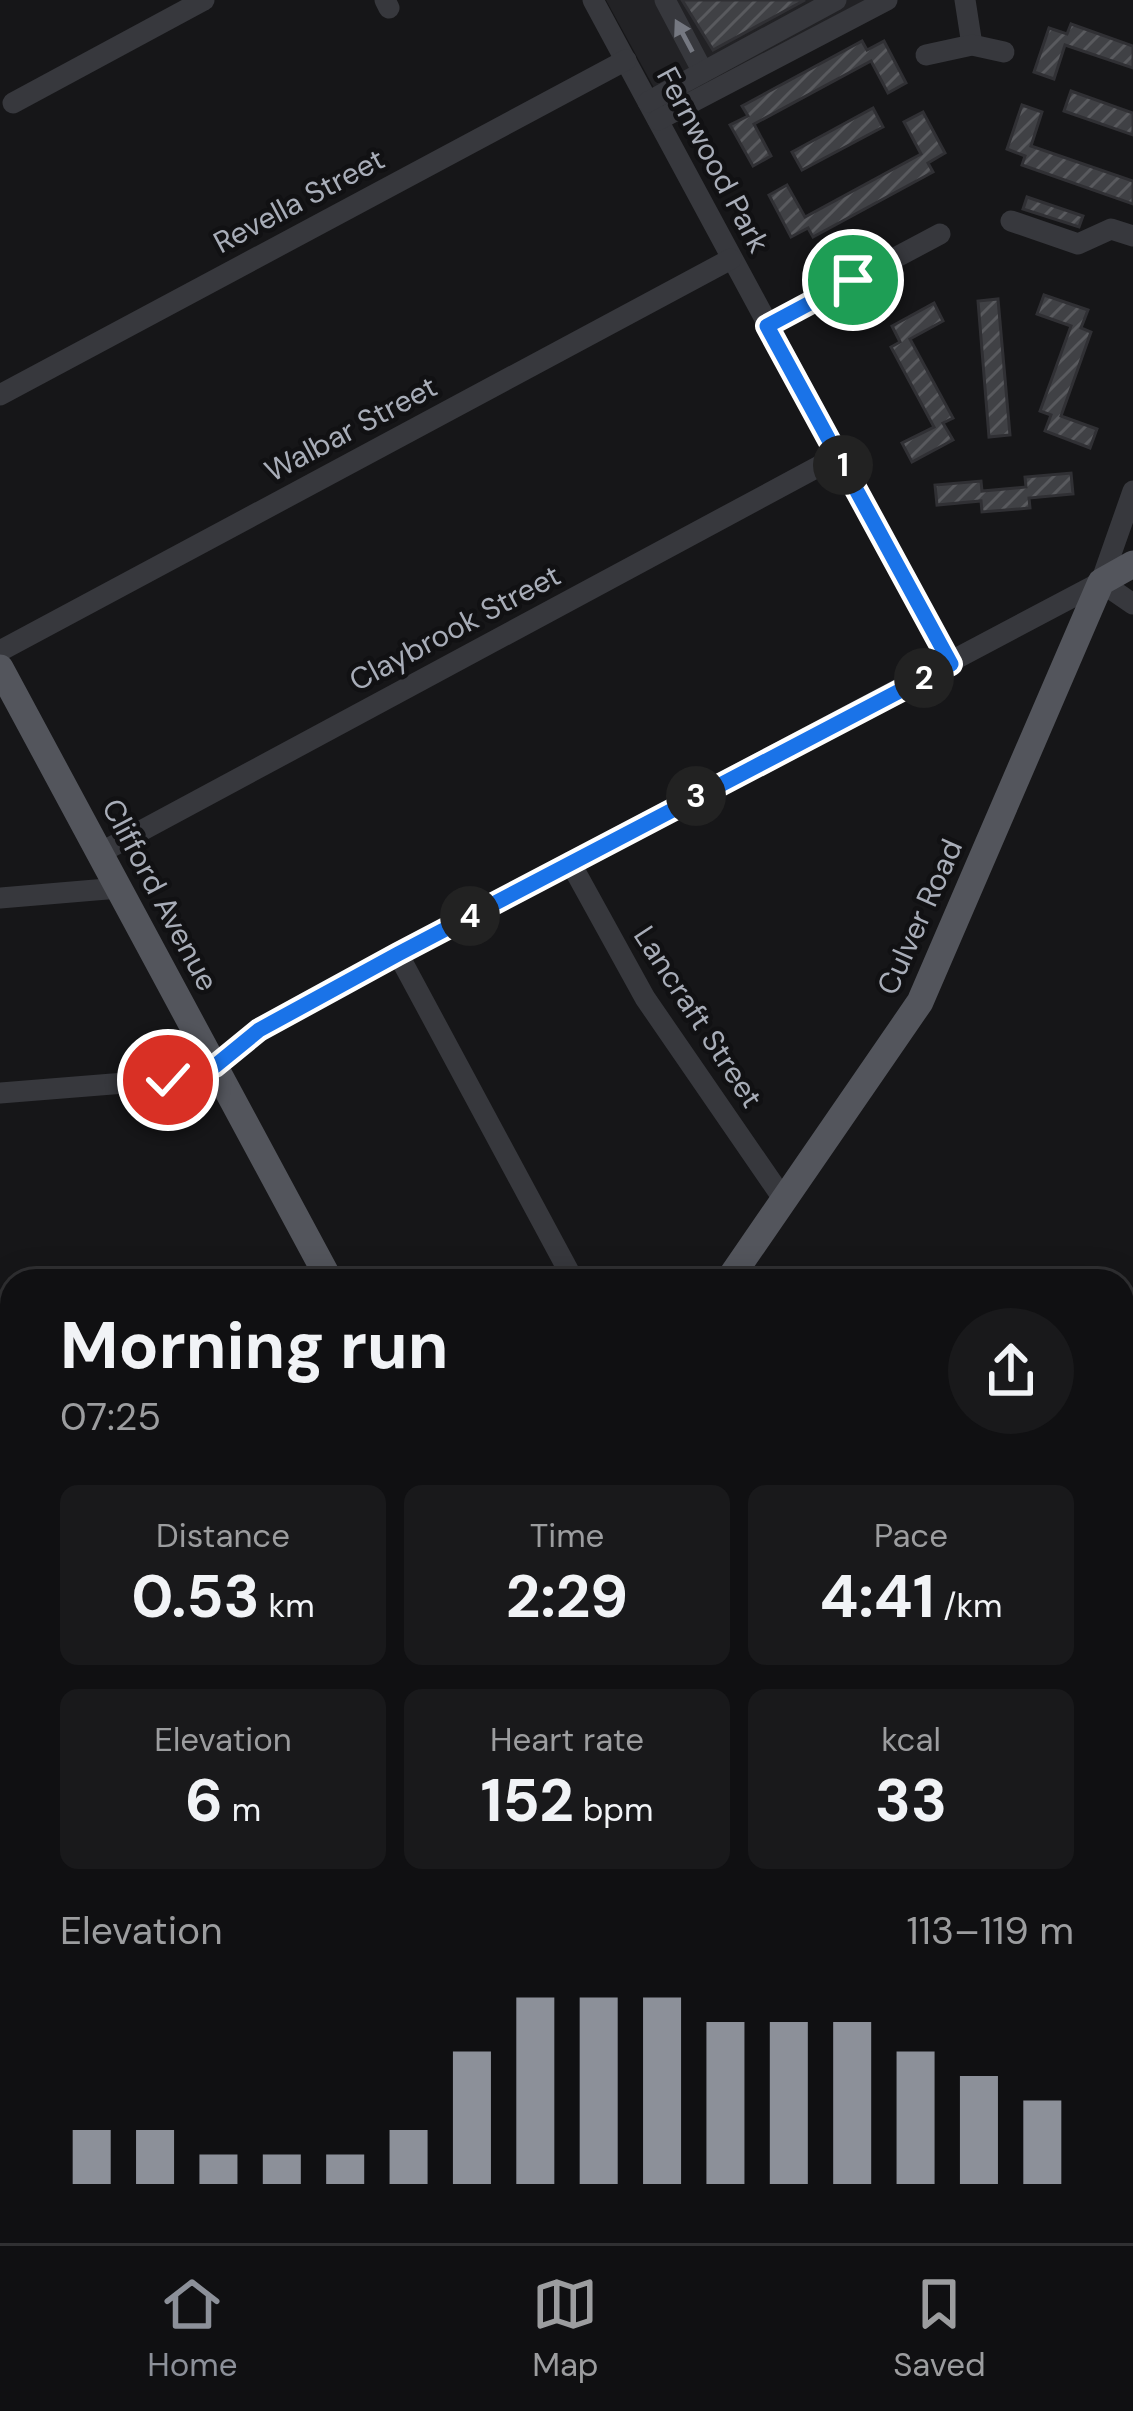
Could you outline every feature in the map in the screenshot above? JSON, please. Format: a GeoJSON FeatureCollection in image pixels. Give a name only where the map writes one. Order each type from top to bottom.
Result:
{"type":"FeatureCollection","features":[{"type":"Feature","properties":{"kind":"main road"},"geometry":{"type":"LineString","coordinates":[[1101,582],[1133,564]]}},
{"type":"Feature","properties":{"kind":"main road","name":"Culver Road"},"geometry":{"type":"LineString","coordinates":[[736,1269],[920,1002],[1101,582]]}},
{"type":"Feature","properties":{"kind":"main road","name":"Clifford Avenue"},"geometry":{"type":"LineString","coordinates":[[0,668],[9,701],[100,853],[324,1269]]}},
{"type":"Feature","properties":{"kind":"street"},"geometry":{"type":"LineString","coordinates":[[13,103],[204,0]]}},
{"type":"Feature","properties":{"kind":"street","name":"Fernwood Park"},"geometry":{"type":"LineString","coordinates":[[593,0],[951,664]]}},
{"type":"Feature","properties":{"kind":"street"},"geometry":{"type":"LineString","coordinates":[[665,0],[703,72]]}},
{"type":"Feature","properties":{"kind":"street"},"geometry":{"type":"LineString","coordinates":[[653,111],[703,72],[836,0]]}},
{"type":"Feature","properties":{"kind":"street"},"geometry":{"type":"LineString","coordinates":[[653,111],[887,0]]}},
{"type":"Feature","properties":{"kind":"street"},"geometry":{"type":"LineString","coordinates":[[965,0],[972,45]]}},
{"type":"Feature","properties":{"kind":"street"},"geometry":{"type":"LineString","coordinates":[[926,55],[972,45],[1004,52]]}},
{"type":"Feature","properties":{"kind":"street","name":"Revella Street"},"geometry":{"type":"LineString","coordinates":[[0,395],[626,60]]}},
{"type":"Feature","properties":{"kind":"street"},"geometry":{"type":"LineString","coordinates":[[1011,221],[1078,244],[1111,229],[1133,236]]}},
{"type":"Feature","properties":{"kind":"street"},"geometry":{"type":"LineString","coordinates":[[767,326],[940,234]]}},
{"type":"Feature","properties":{"kind":"street","name":"Walbar Street"},"geometry":{"type":"LineString","coordinates":[[0,651],[731,259]]}},
{"type":"Feature","properties":{"kind":"street","name":"Claybrook Street"},"geometry":{"type":"LineString","coordinates":[[100,853],[838,456]]}},
{"type":"Feature","properties":{"kind":"street"},"geometry":{"type":"LineString","coordinates":[[0,1093],[187,1078],[215,1066],[259,1030],[398,954],[1101,582],[1133,491]]}},
{"type":"Feature","properties":{"kind":"street"},"geometry":{"type":"LineString","coordinates":[[1101,582],[1133,604]]}},
{"type":"Feature","properties":{"kind":"street","name":"Lancraft Street"},"geometry":{"type":"LineString","coordinates":[[570,862],[645,998],[784,1200]]}},
{"type":"Feature","properties":{"kind":"street"},"geometry":{"type":"LineString","coordinates":[[0,898],[119,888]]}},
{"type":"Feature","properties":{"kind":"street"},"geometry":{"type":"LineString","coordinates":[[398,954],[568,1269]]}},
{"type":"Feature","properties":{"kind":"shaded area"},"geometry":{"type":"Polygon","coordinates":[[[606,0],[865,0],[665,108],[606,0]]]}},
{"type":"Feature","properties":{"kind":"building"},"geometry":{"type":"Polygon","coordinates":[[[682,0],[805,0],[713,50],[682,0]]]}},
{"type":"Feature","properties":{"kind":"building"},"geometry":{"type":"Polygon","coordinates":[[[1071,24],[1133,46],[1133,68],[1065,45],[1054,79],[1034,72],[1049,28],[1067,34],[1071,24]]]}},
{"type":"Feature","properties":{"kind":"building"},"geometry":{"type":"Polygon","coordinates":[[[862,41],[867,50],[884,41],[906,83],[888,93],[871,61],[754,124],[771,156],[753,166],[730,125],[748,116],[742,106],[862,41]]]}},
{"type":"Feature","properties":{"kind":"building"},"geometry":{"type":"Polygon","coordinates":[[[1071,91],[1133,113],[1133,135],[1064,111],[1071,91]]]}},
{"type":"Feature","properties":{"kind":"building"},"geometry":{"type":"Polygon","coordinates":[[[1022,105],[1042,112],[1031,146],[1133,181],[1133,204],[1022,165],[1025,156],[1007,149],[1022,105]]]}},
{"type":"Feature","properties":{"kind":"building"},"geometry":{"type":"Polygon","coordinates":[[[873,108],[883,127],[802,170],[792,152],[873,108]]]}},
{"type":"Feature","properties":{"kind":"building"},"geometry":{"type":"Polygon","coordinates":[[[923,112],[945,153],[928,163],[933,172],[813,237],[808,228],[791,237],[769,195],[787,185],[805,217],[921,154],[904,122],[923,112]]]}},
{"type":"Feature","properties":{"kind":"building"},"geometry":{"type":"Polygon","coordinates":[[[1027,197],[1083,216],[1079,227],[1023,209],[1027,197]]]}},
{"type":"Feature","properties":{"kind":"building"},"geometry":{"type":"Polygon","coordinates":[[[1044,295],[1088,310],[1081,328],[1091,332],[1061,416],[1097,429],[1090,448],[1045,431],[1051,415],[1040,411],[1071,326],[1037,314],[1044,295]]]}},
{"type":"Feature","properties":{"kind":"building"},"geometry":{"type":"Polygon","coordinates":[[[998,299],[1010,435],[989,437],[978,301],[998,299]]]}},
{"type":"Feature","properties":{"kind":"building"},"geometry":{"type":"Polygon","coordinates":[[[934,303],[943,321],[910,339],[953,418],[943,423],[953,440],[912,462],[902,443],[934,427],[891,347],[900,342],[892,326],[934,303]]]}},
{"type":"Feature","properties":{"kind":"building"},"geometry":{"type":"Polygon","coordinates":[[[1071,473],[1073,494],[1029,498],[1030,508],[982,512],[981,501],[937,505],[935,485],[981,481],[982,491],[1026,487],[1025,477],[1071,473]]]}},
{"type":"Feature","properties":{"kind":"route"},"geometry":{"type":"LineString","coordinates":[[168,1080],[215,1066],[259,1030],[398,954],[951,664],[767,326],[853,280]]}}]}
